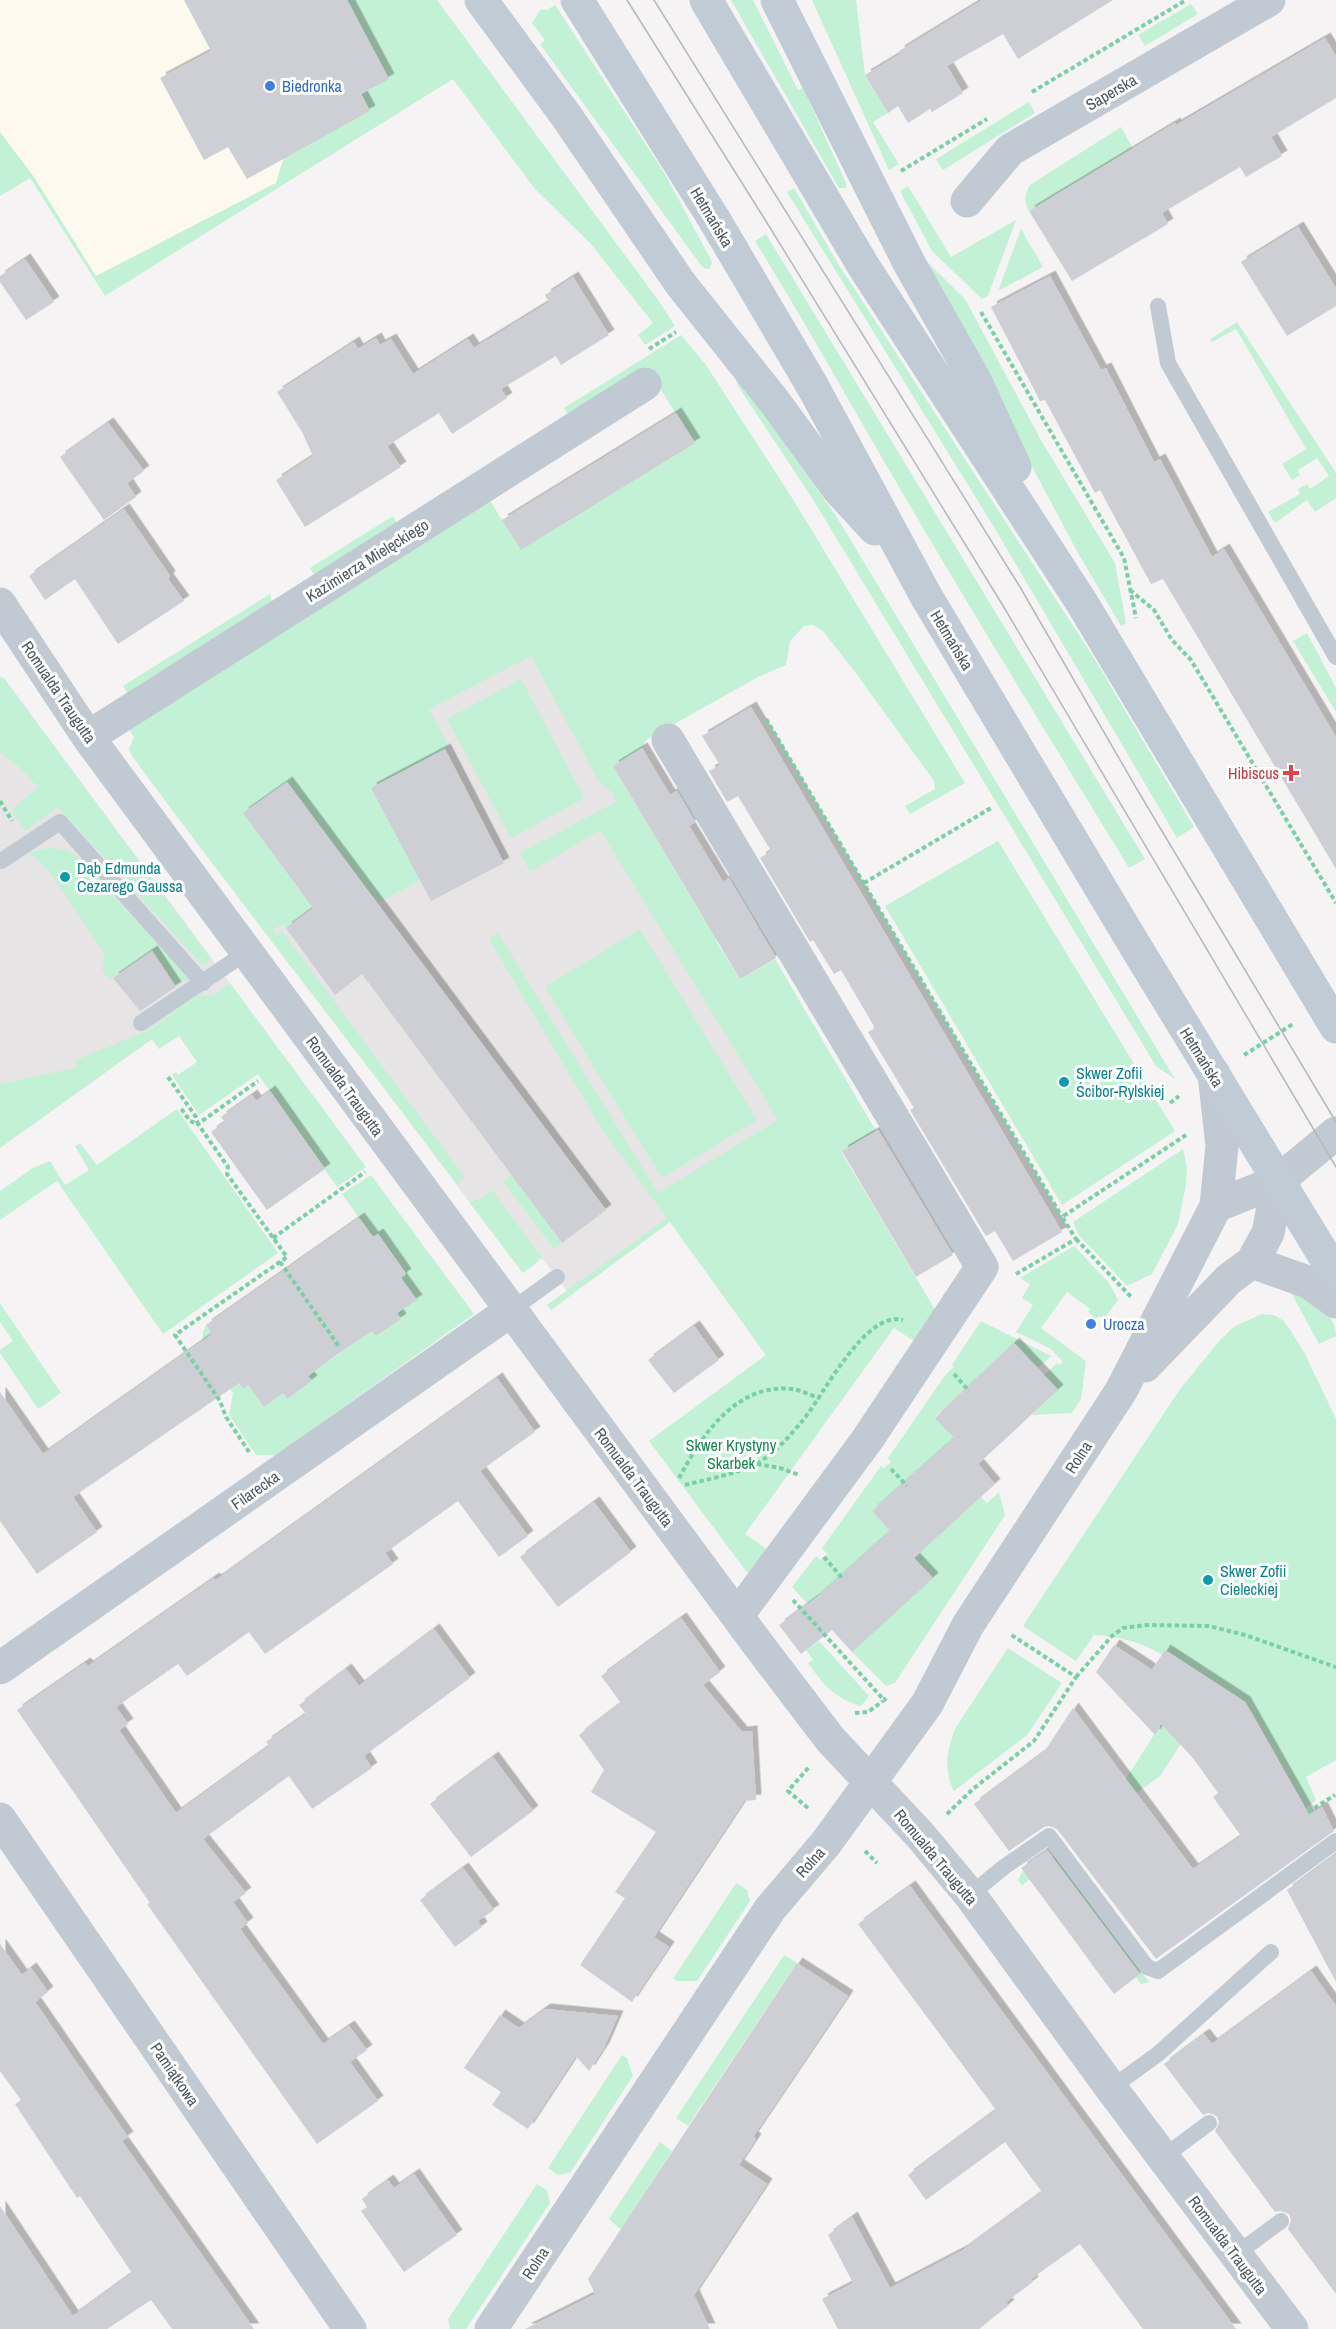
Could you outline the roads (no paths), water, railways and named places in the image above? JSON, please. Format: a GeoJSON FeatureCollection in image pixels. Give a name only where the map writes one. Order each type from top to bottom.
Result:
{"type":"FeatureCollection","features":[{"type":"Feature","properties":{"kind":"main road"},"geometry":{"type":"LineString","coordinates":[[481,0],[567,117],[680,283],[774,401],[838,489],[903,558]]}},
{"type":"Feature","properties":{"kind":"main road","name":"Hetmańska"},"geometry":{"type":"LineString","coordinates":[[577,0],[714,219],[807,377],[903,558],[1336,1275]]}},
{"type":"Feature","properties":{"kind":"main road"},"geometry":{"type":"LineString","coordinates":[[706,0],[864,267],[1066,577],[1330,1016]]}},
{"type":"Feature","properties":{"kind":"main road"},"geometry":{"type":"LineString","coordinates":[[777,0],[909,263],[975,380],[1066,577]]}},
{"type":"Feature","properties":{"kind":"street","name":"Saperska"},"geometry":{"type":"LineString","coordinates":[[967,201],[1010,150],[1269,0]]}},
{"type":"Feature","properties":{"kind":"street","name":"Kazimierza Mielęckiego"},"geometry":{"type":"LineString","coordinates":[[88,736],[645,384]]}},
{"type":"Feature","properties":{"kind":"street","name":"Romualda Traugutta"},"geometry":{"type":"LineString","coordinates":[[3,617],[510,1311],[737,1617],[830,1739],[920,1835],[970,1895],[1292,2329]]}},
{"type":"Feature","properties":{"kind":"street"},"geometry":{"type":"LineString","coordinates":[[668,740],[982,1267],[867,1440],[737,1617]]}},
{"type":"Feature","properties":{"kind":"street","name":"Rolna"},"geometry":{"type":"LineString","coordinates":[[491,2329],[770,1910],[826,1843],[927,1704],[968,1625],[1121,1391],[1216,1206],[1222,1146],[1214,1074]]}},
{"type":"Feature","properties":{"kind":"street"},"geometry":{"type":"LineString","coordinates":[[1216,1206],[1278,1181],[1336,1133]]}},
{"type":"Feature","properties":{"kind":"street","name":"Rolna"},"geometry":{"type":"LineString","coordinates":[[1121,1391],[1228,1280],[1252,1262],[1268,1233],[1278,1181]]}},
{"type":"Feature","properties":{"kind":"street"},"geometry":{"type":"LineString","coordinates":[[1252,1262],[1308,1282],[1336,1302]]}},
{"type":"Feature","properties":{"kind":"street","name":"Filarecka"},"geometry":{"type":"LineString","coordinates":[[0,1668],[510,1311]]}},
{"type":"Feature","properties":{"kind":"street","name":"Pamiątkowa"},"geometry":{"type":"LineString","coordinates":[[0,1819],[350,2329]]}},
{"type":"Feature","properties":{"kind":"lane"},"geometry":{"type":"LineString","coordinates":[[1158,306],[1168,363],[1336,657]]}},
{"type":"Feature","properties":{"kind":"lane"},"geometry":{"type":"LineString","coordinates":[[1,861],[60,822],[203,983]]}},
{"type":"Feature","properties":{"kind":"lane"},"geometry":{"type":"LineString","coordinates":[[141,1023],[247,952]]}},
{"type":"Feature","properties":{"kind":"lane"},"geometry":{"type":"LineString","coordinates":[[510,1311],[557,1277]]}},
{"type":"Feature","properties":{"kind":"lane"},"geometry":{"type":"LineString","coordinates":[[970,1895],[1004,1867],[1049,1836],[1147,1967],[1158,1971],[1336,1841]]}},
{"type":"Feature","properties":{"kind":"lane"},"geometry":{"type":"LineString","coordinates":[[1111,2088],[1158,2054],[1271,1952]]}},
{"type":"Feature","properties":{"kind":"lane"},"geometry":{"type":"LineString","coordinates":[[1163,2157],[1209,2122]]}},
{"type":"Feature","properties":{"kind":"lane"},"geometry":{"type":"LineString","coordinates":[[1235,2255],[1281,2221]]}},
{"type":"Feature","properties":{"kind":"tram line"},"geometry":{"type":"LineString","coordinates":[[627,0],[1002,604],[1336,1167]]}},
{"type":"Feature","properties":{"kind":"tram line"},"geometry":{"type":"LineString","coordinates":[[654,0],[1020,587],[1138,791],[1336,1122]]}},
{"type":"Feature","properties":{"kind":"place","name":"Biedronka"},"geometry":{"type":"Point","coordinates":[270,86]}},
{"type":"Feature","properties":{"kind":"place","name":"Hibiscus"},"geometry":{"type":"Point","coordinates":[1291,773]}},
{"type":"Feature","properties":{"kind":"place","name":"Dąb Edmunda Cezarego Gaussa"},"geometry":{"type":"Point","coordinates":[65,877]}},
{"type":"Feature","properties":{"kind":"place","name":"Skwer Zofii Ścibor-Rylskiej"},"geometry":{"type":"Point","coordinates":[1064,1082]}},
{"type":"Feature","properties":{"kind":"place","name":"Urocza"},"geometry":{"type":"Point","coordinates":[1091,1324]}},
{"type":"Feature","properties":{"kind":"place","name":"Skwer Zofii Cieleckiej"},"geometry":{"type":"Point","coordinates":[1208,1580]}},
{"type":"Feature","properties":{"kind":"park label","name":"Skwer Krystyny Skarbek"},"geometry":{"type":"Point","coordinates":[731,1454]}}]}
